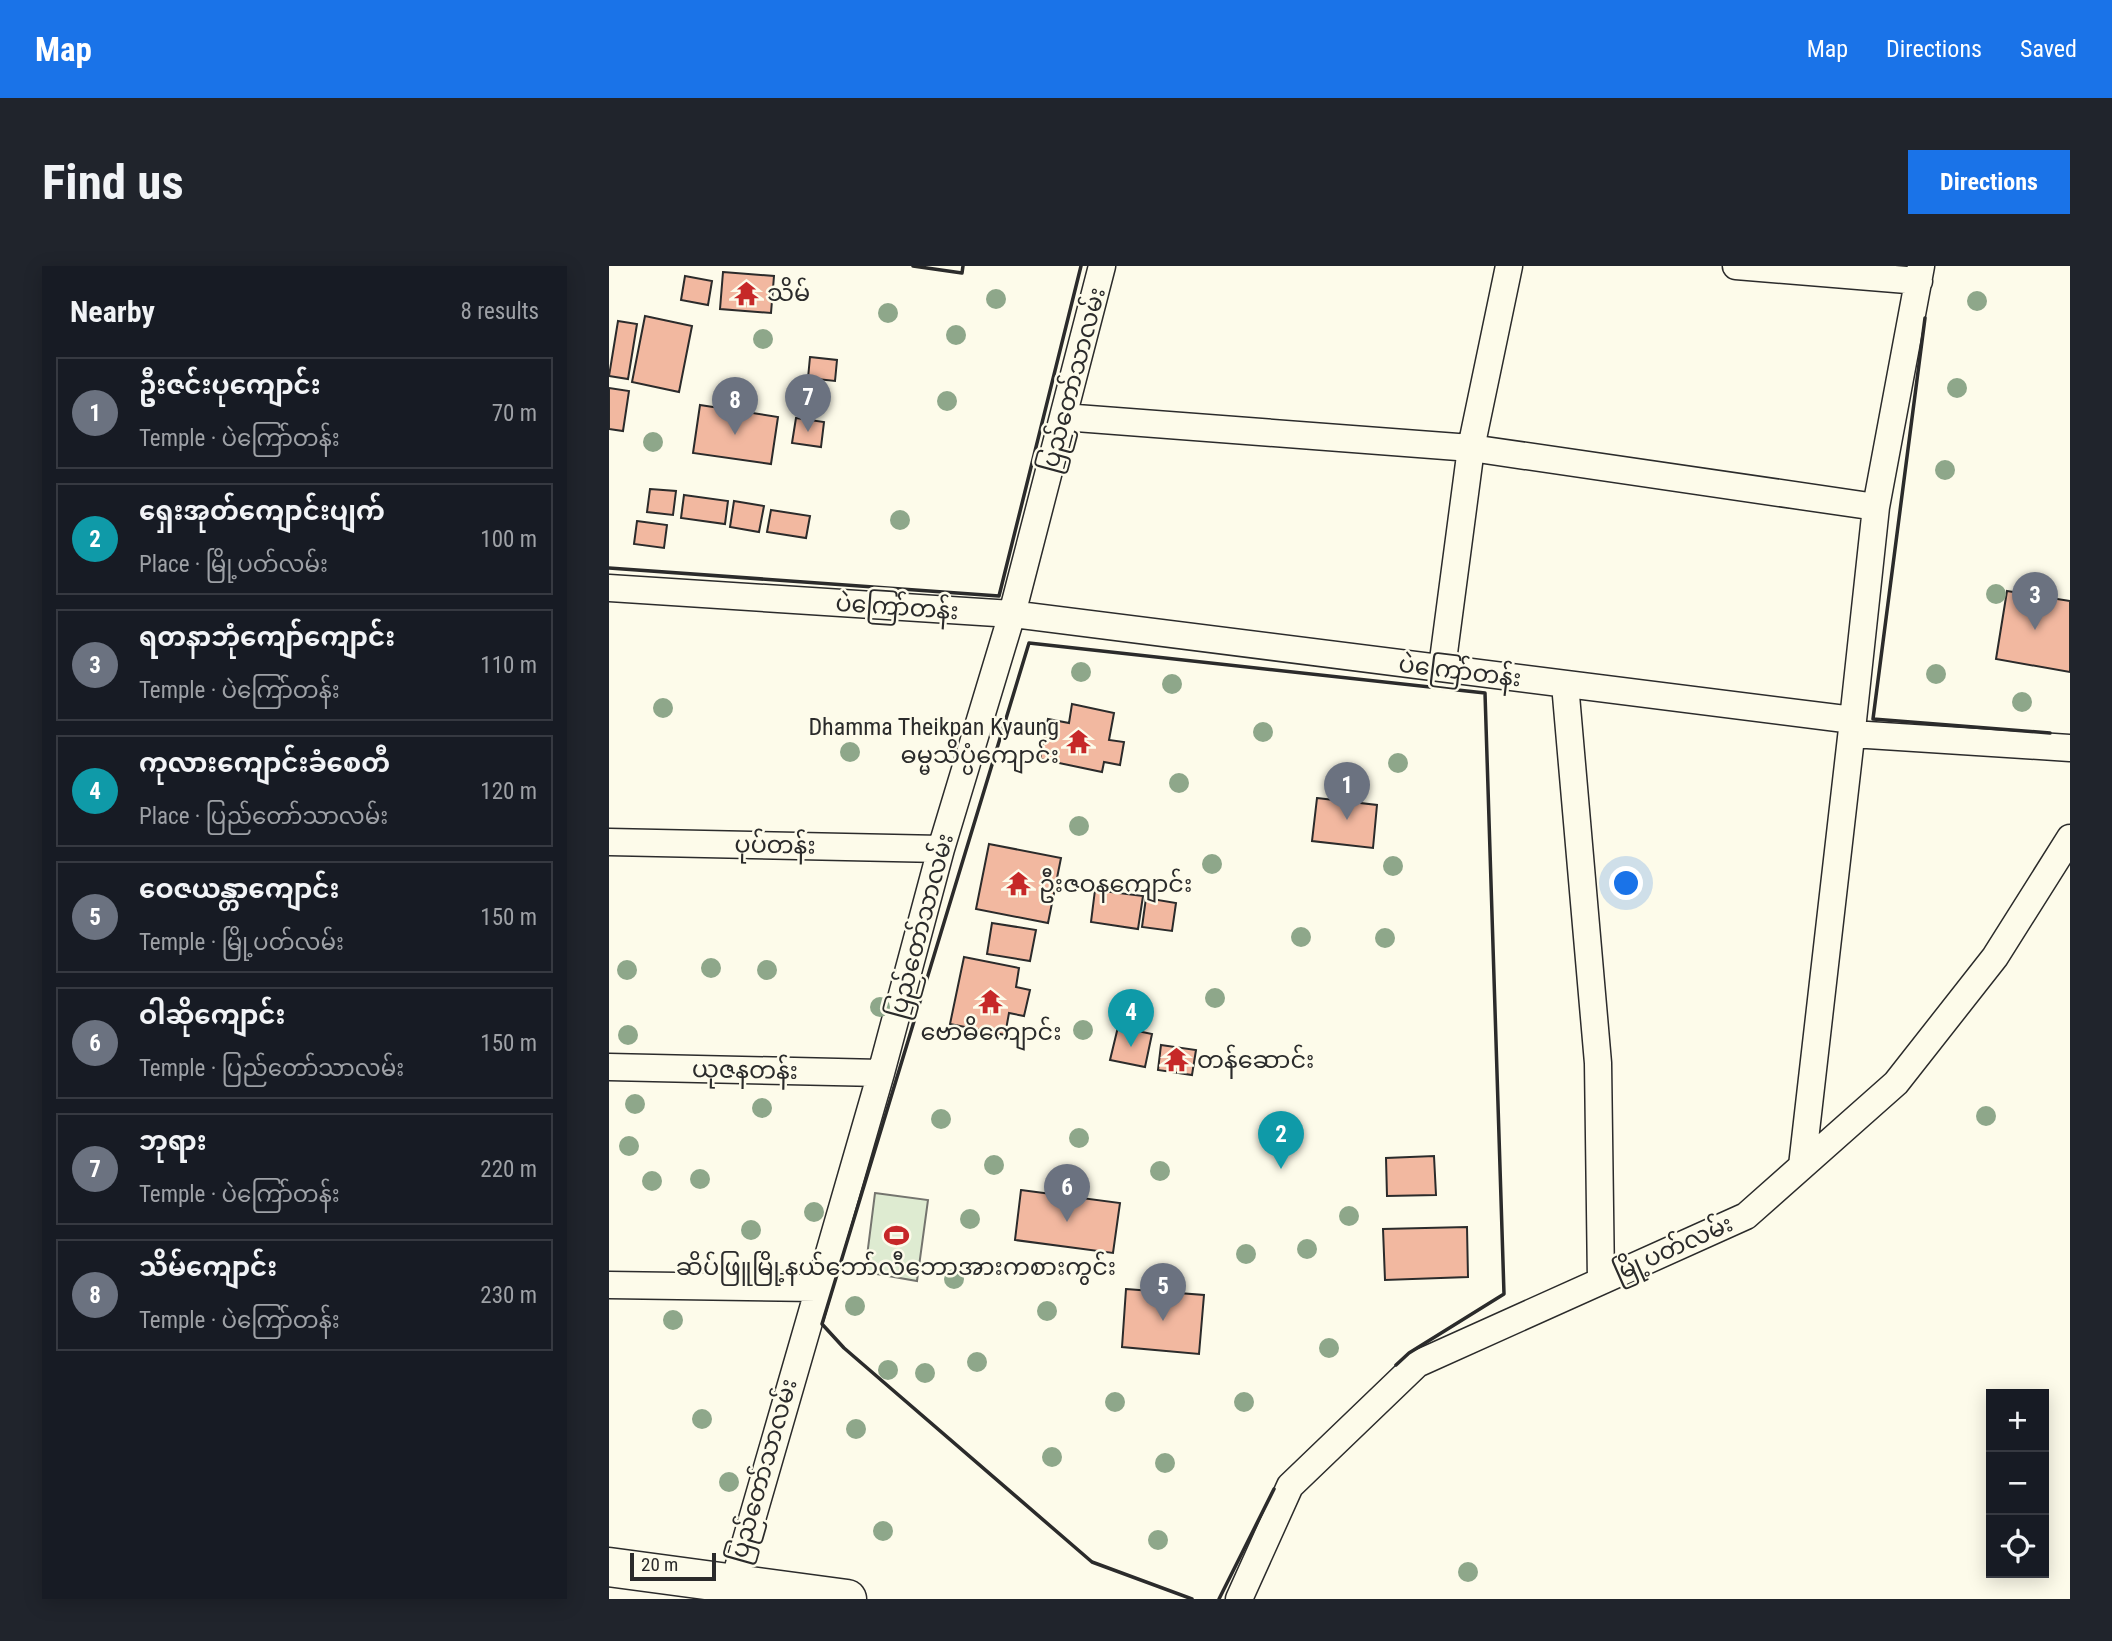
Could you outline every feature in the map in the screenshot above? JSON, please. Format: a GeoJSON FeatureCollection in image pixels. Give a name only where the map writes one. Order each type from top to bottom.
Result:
{"type":"FeatureCollection","features":[{"type":"Feature","properties":{"kind":"main road"},"geometry":{"type":"LineString","coordinates":[[609,1567],[730,1591],[847,1599]]}},
{"type":"Feature","properties":{"kind":"street","name":"ပြည်တော်သာလမ်း"},"geometry":{"type":"LineString","coordinates":[[730,1591],[816,1288],[881,1073],[940,849],[1012,614],[1102,266]]}},
{"type":"Feature","properties":{"kind":"street"},"geometry":{"type":"LineString","coordinates":[[1442,668],[1471,448],[1509,266]]}},
{"type":"Feature","properties":{"kind":"street"},"geometry":{"type":"LineString","coordinates":[[1736,266],[1920,273],[1876,507],[1802,1166]]}},
{"type":"Feature","properties":{"kind":"street"},"geometry":{"type":"LineString","coordinates":[[1063,417],[1471,448],[1876,507]]}},
{"type":"Feature","properties":{"kind":"street","name":"ပဲကြော်တန်း"},"geometry":{"type":"LineString","coordinates":[[609,588],[1012,614],[1565,684],[1853,727],[2070,748]]}},
{"type":"Feature","properties":{"kind":"street"},"geometry":{"type":"LineString","coordinates":[[1565,684],[1598,1063],[1601,1281]]}},
{"type":"Feature","properties":{"kind":"street","name":"မြို့ပတ်လမ်း"},"geometry":{"type":"LineString","coordinates":[[1238,1599],[1290,1486],[1417,1364],[1746,1216],[1896,1083],[1995,957],[2070,838]]}},
{"type":"Feature","properties":{"kind":"street","name":"ပုပ်တန်း"},"geometry":{"type":"LineString","coordinates":[[609,842],[940,849]]}},
{"type":"Feature","properties":{"kind":"street","name":"ယုဇနတန်း"},"geometry":{"type":"LineString","coordinates":[[609,1067],[881,1073]]}},
{"type":"Feature","properties":{"kind":"street"},"geometry":{"type":"LineString","coordinates":[[609,1285],[816,1288]]}},
{"type":"Feature","properties":{"kind":"green space","name":"ဆိပ်ဖြူမြို့နယ်ဘော်လီဘောအားကစားကွင်း"},"geometry":{"type":"Polygon","coordinates":[[[875,1193],[928,1200],[917,1281],[865,1272],[875,1193]]]}},
{"type":"Feature","properties":{"kind":"building","name":"သိမ်"},"geometry":{"type":"Polygon","coordinates":[[[723,272],[774,276],[771,313],[720,309],[723,272]]]}},
{"type":"Feature","properties":{"kind":"building"},"geometry":{"type":"Polygon","coordinates":[[[685,276],[712,281],[708,305],[681,300],[685,276]]]}},
{"type":"Feature","properties":{"kind":"building"},"geometry":{"type":"Polygon","coordinates":[[[645,316],[692,326],[679,392],[632,382],[645,316]]]}},
{"type":"Feature","properties":{"kind":"building"},"geometry":{"type":"Polygon","coordinates":[[[618,321],[637,324],[628,379],[609,376],[618,321]]]}},
{"type":"Feature","properties":{"kind":"building"},"geometry":{"type":"Polygon","coordinates":[[[810,357],[837,360],[835,381],[808,378],[810,357]]]}},
{"type":"Feature","properties":{"kind":"building"},"geometry":{"type":"Polygon","coordinates":[[[609,388],[629,391],[623,431],[609,429],[609,388]]]}},
{"type":"Feature","properties":{"kind":"building"},"geometry":{"type":"Polygon","coordinates":[[[700,405],[778,417],[771,464],[693,453],[700,405]]]}},
{"type":"Feature","properties":{"kind":"building"},"geometry":{"type":"Polygon","coordinates":[[[796,418],[824,422],[821,447],[792,443],[796,418]]]}},
{"type":"Feature","properties":{"kind":"building"},"geometry":{"type":"Polygon","coordinates":[[[650,489],[676,491],[673,515],[647,512],[650,489]]]}},
{"type":"Feature","properties":{"kind":"building"},"geometry":{"type":"Polygon","coordinates":[[[684,495],[728,501],[725,524],[681,518],[684,495]]]}},
{"type":"Feature","properties":{"kind":"building"},"geometry":{"type":"Polygon","coordinates":[[[734,501],[764,506],[759,532],[730,527],[734,501]]]}},
{"type":"Feature","properties":{"kind":"building"},"geometry":{"type":"Polygon","coordinates":[[[771,510],[810,516],[806,538],[767,532],[771,510]]]}},
{"type":"Feature","properties":{"kind":"building"},"geometry":{"type":"Polygon","coordinates":[[[637,521],[667,525],[664,548],[634,544],[637,521]]]}},
{"type":"Feature","properties":{"kind":"building"},"geometry":{"type":"Polygon","coordinates":[[[2007,591],[2070,601],[2070,672],[1996,659],[2007,591]]]}},
{"type":"Feature","properties":{"kind":"building"},"geometry":{"type":"Polygon","coordinates":[[[1072,704],[1114,713],[1109,740],[1124,742],[1120,765],[1104,762],[1102,772],[1040,759],[1048,719],[1069,723],[1072,704]]]}},
{"type":"Feature","properties":{"kind":"building"},"geometry":{"type":"Polygon","coordinates":[[[1317,798],[1377,805],[1373,848],[1312,841],[1317,798]]]}},
{"type":"Feature","properties":{"kind":"building","name":"ဦးဇဝနကျောင်း"},"geometry":{"type":"Polygon","coordinates":[[[989,844],[1061,858],[1048,923],[976,909],[989,844]]]}},
{"type":"Feature","properties":{"kind":"building"},"geometry":{"type":"Polygon","coordinates":[[[1095,890],[1143,896],[1138,929],[1091,922],[1095,890]]]}},
{"type":"Feature","properties":{"kind":"building"},"geometry":{"type":"Polygon","coordinates":[[[1146,898],[1176,903],[1172,931],[1142,927],[1146,898]]]}},
{"type":"Feature","properties":{"kind":"building"},"geometry":{"type":"Polygon","coordinates":[[[992,923],[1036,930],[1030,961],[987,954],[992,923]]]}},
{"type":"Feature","properties":{"kind":"building","name":"ဗောဓိကျောင်း"},"geometry":{"type":"Polygon","coordinates":[[[964,957],[1019,968],[1016,987],[1030,990],[1024,1016],[1009,1013],[1005,1035],[950,1024],[964,957]]]}},
{"type":"Feature","properties":{"kind":"building"},"geometry":{"type":"Polygon","coordinates":[[[1118,1027],[1152,1034],[1145,1067],[1110,1060],[1118,1027]]]}},
{"type":"Feature","properties":{"kind":"building","name":"တန်ဆောင်း"},"geometry":{"type":"Polygon","coordinates":[[[1161,1045],[1196,1050],[1192,1075],[1158,1070],[1161,1045]]]}},
{"type":"Feature","properties":{"kind":"building"},"geometry":{"type":"Polygon","coordinates":[[[1434,1156],[1436,1195],[1387,1196],[1386,1158],[1434,1156]]]}},
{"type":"Feature","properties":{"kind":"building"},"geometry":{"type":"Polygon","coordinates":[[[1021,1190],[1120,1203],[1113,1253],[1015,1240],[1021,1190]]]}},
{"type":"Feature","properties":{"kind":"building"},"geometry":{"type":"Polygon","coordinates":[[[1467,1227],[1468,1277],[1385,1280],[1383,1229],[1467,1227]]]}},
{"type":"Feature","properties":{"kind":"building"},"geometry":{"type":"Polygon","coordinates":[[[1126,1289],[1204,1295],[1199,1354],[1122,1347],[1126,1289]]]}},
{"type":"Feature","properties":{"kind":"wall"},"geometry":{"type":"LineString","coordinates":[[913,266],[962,273],[963,266]]}},
{"type":"Feature","properties":{"kind":"wall"},"geometry":{"type":"LineString","coordinates":[[609,568],[999,596],[1081,266]]}},
{"type":"Feature","properties":{"kind":"wall"},"geometry":{"type":"LineString","coordinates":[[1925,318],[1873,719],[2050,733]]}},
{"type":"Feature","properties":{"kind":"wall"},"geometry":{"type":"LineString","coordinates":[[1192,1599],[1092,1562],[844,1348],[822,1324],[1029,643],[1485,693],[1504,1294],[1409,1353],[1396,1365]]}},
{"type":"Feature","properties":{"kind":"wall"},"geometry":{"type":"LineString","coordinates":[[1219,1599],[1274,1489]]}},
{"type":"Feature","properties":{"kind":"place","name":"သိမ်"},"geometry":{"type":"Point","coordinates":[747,293]}},
{"type":"Feature","properties":{"kind":"place","name":"ဘုရား"},"geometry":{"type":"Point","coordinates":[808,432]}},
{"type":"Feature","properties":{"kind":"place","name":"သိမ်ကျောင်း"},"geometry":{"type":"Point","coordinates":[735,435]}},
{"type":"Feature","properties":{"kind":"place","name":"ရတနာဘုံကျော်ကျောင်း"},"geometry":{"type":"Point","coordinates":[2035,630]}},
{"type":"Feature","properties":{"kind":"place","name":"Dhamma Theikpan Kyaung ဓမ္မသိပ္ပံကျောင်း"},"geometry":{"type":"Point","coordinates":[1079,741]}},
{"type":"Feature","properties":{"kind":"place","name":"ဦးဇင်းပုကျောင်း"},"geometry":{"type":"Point","coordinates":[1347,820]}},
{"type":"Feature","properties":{"kind":"place","name":"ဦးဇဝနကျောင်း"},"geometry":{"type":"Point","coordinates":[1019,884]}},
{"type":"Feature","properties":{"kind":"place","name":"ဗောဓိကျောင်း"},"geometry":{"type":"Point","coordinates":[991,1001]}},
{"type":"Feature","properties":{"kind":"place","name":"ကုလားကျောင်းခံစေတီ"},"geometry":{"type":"Point","coordinates":[1131,1047]}},
{"type":"Feature","properties":{"kind":"place","name":"တန်ဆောင်း"},"geometry":{"type":"Point","coordinates":[1177,1060]}},
{"type":"Feature","properties":{"kind":"place","name":"ရှေးအုတ်ကျောင်းပျက်"},"geometry":{"type":"Point","coordinates":[1281,1169]}},
{"type":"Feature","properties":{"kind":"place","name":"ဝါဆိုကျောင်း"},"geometry":{"type":"Point","coordinates":[1067,1222]}},
{"type":"Feature","properties":{"kind":"place","name":"ဆိပ်ဖြူမြို့နယ်ဘော်လီဘောအားကစားကွင်း"},"geometry":{"type":"Point","coordinates":[896,1236]}},
{"type":"Feature","properties":{"kind":"place","name":"ဝေဇယန္တာကျောင်း"},"geometry":{"type":"Point","coordinates":[1163,1321]}}]}
